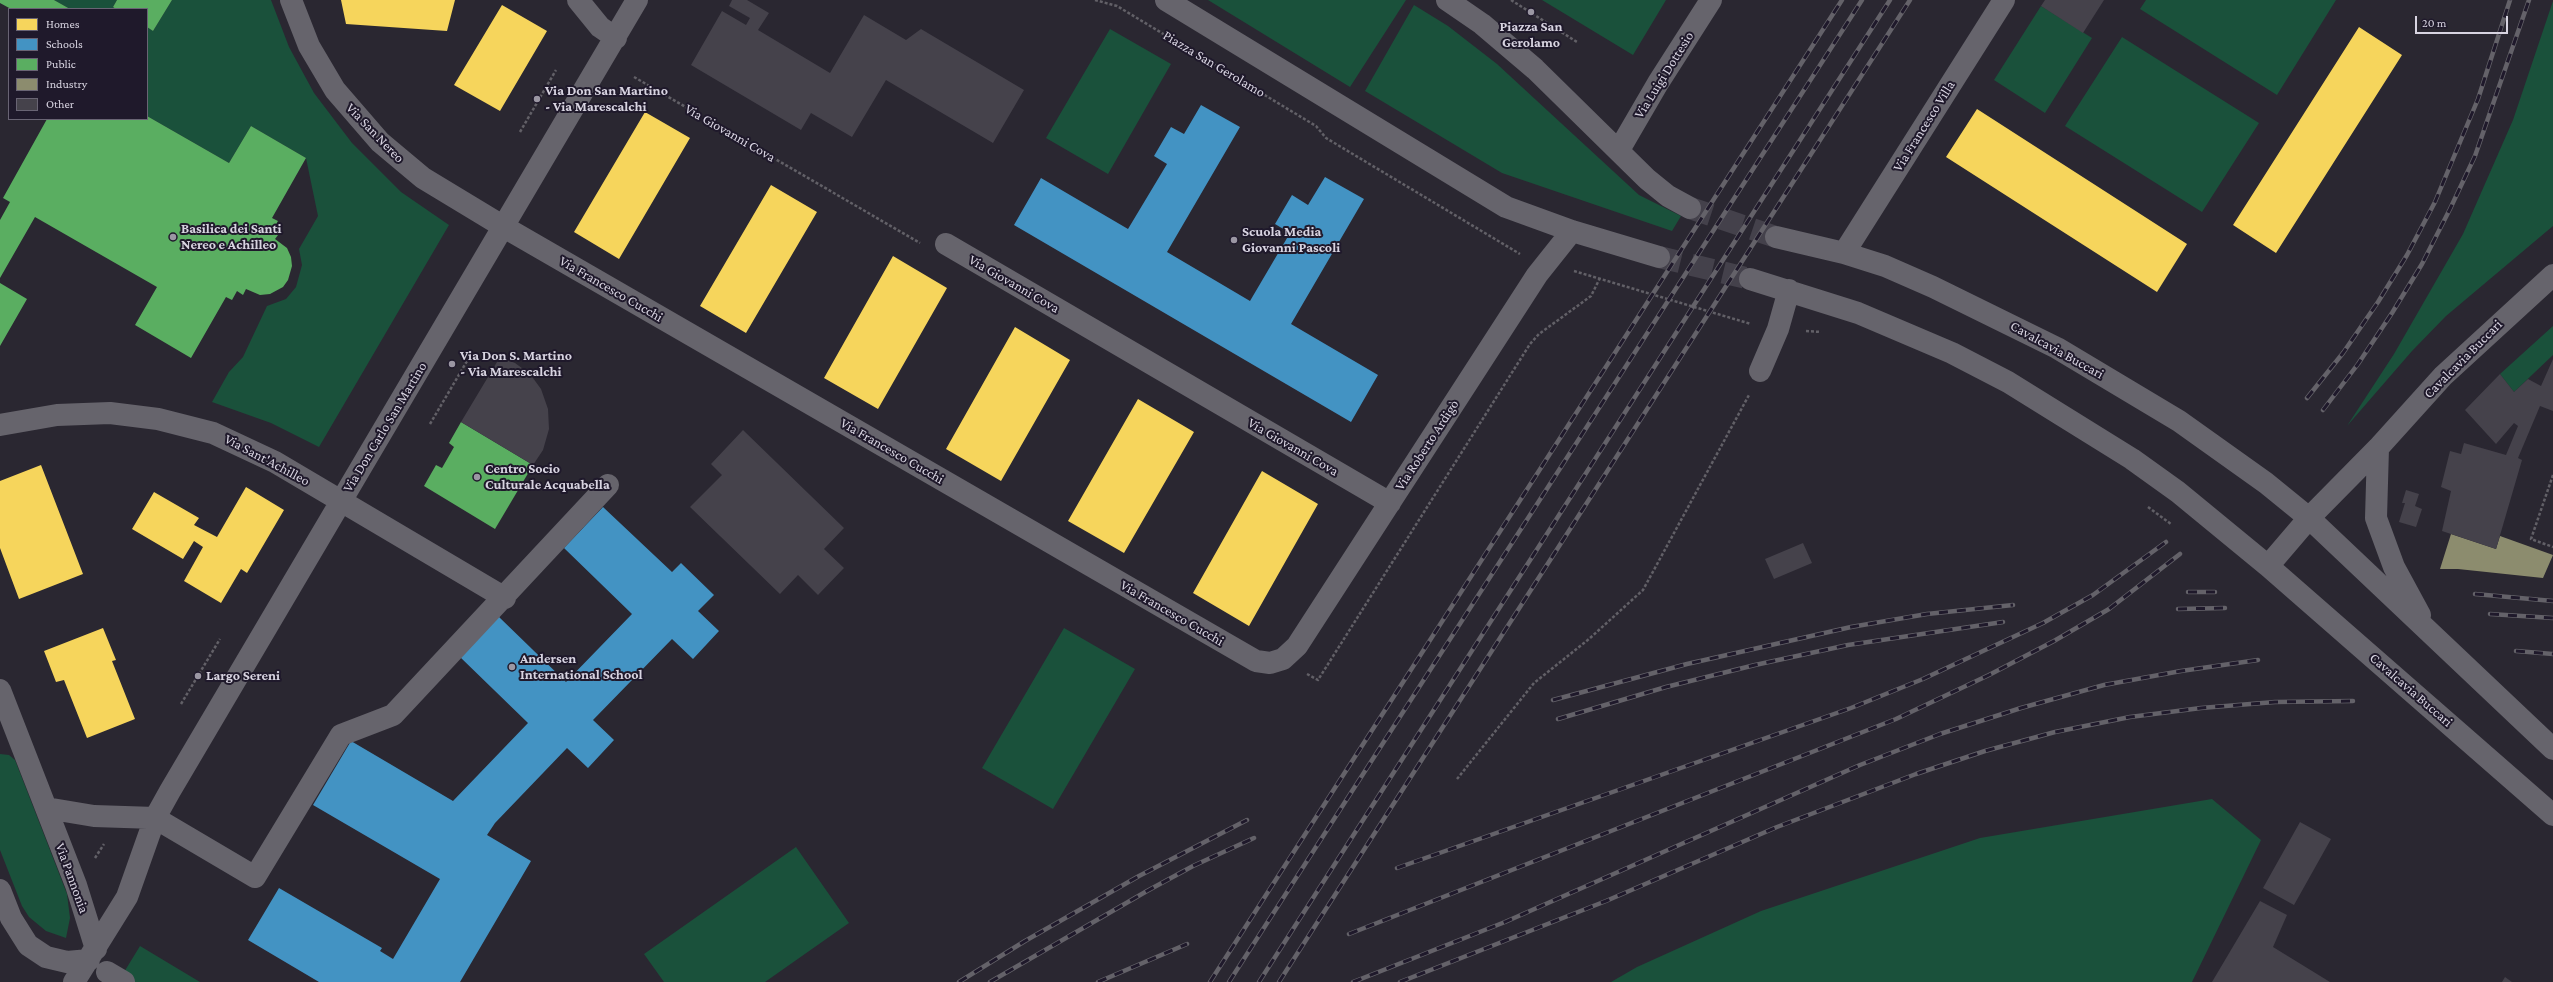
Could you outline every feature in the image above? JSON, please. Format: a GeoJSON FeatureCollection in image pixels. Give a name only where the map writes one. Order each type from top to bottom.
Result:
{"type":"FeatureCollection","features":[{"type":"Feature","properties":{"kind":"street","name":"Via San Nereo"},"geometry":{"type":"LineString","coordinates":[[291,0],[301,28],[322,70],[335,90],[366,128],[395,156],[423,178],[504,227]]}},
{"type":"Feature","properties":{"kind":"street"},"geometry":{"type":"LineString","coordinates":[[578,0],[600,27],[616,38]]}},
{"type":"Feature","properties":{"kind":"street","name":"Via Don Carlo San Martino"},"geometry":{"type":"LineString","coordinates":[[74,982],[133,884],[155,818],[638,0]]}},
{"type":"Feature","properties":{"kind":"street"},"geometry":{"type":"LineString","coordinates":[[1166,0],[1506,206],[1572,231],[1659,257]]}},
{"type":"Feature","properties":{"kind":"street"},"geometry":{"type":"LineString","coordinates":[[1448,0],[1482,24],[1535,69],[1647,179],[1668,196],[1690,208]]}},
{"type":"Feature","properties":{"kind":"street","name":"Via Luigi Dottesio"},"geometry":{"type":"LineString","coordinates":[[1619,150],[1658,83],[1711,0]]}},
{"type":"Feature","properties":{"kind":"street","name":"Via Francesco Villa"},"geometry":{"type":"LineString","coordinates":[[1844,253],[2004,0]]}},
{"type":"Feature","properties":{"kind":"street","name":"Via Francesco Cucchi"},"geometry":{"type":"LineString","coordinates":[[504,227],[1256,661],[1270,663],[1283,659]]}},
{"type":"Feature","properties":{"kind":"street","name":"Via Roberto Ardigò"},"geometry":{"type":"LineString","coordinates":[[1283,659],[1297,646],[1537,275],[1572,231]]}},
{"type":"Feature","properties":{"kind":"street","name":"Cavalcavia Buccari"},"geometry":{"type":"LineString","coordinates":[[1776,237],[1844,253],[1885,266],[1933,287],[2057,348],[2141,397],[2219,449],[2266,483],[2309,518],[2553,749]]}},
{"type":"Feature","properties":{"kind":"street","name":"Via Giovanni Cova"},"geometry":{"type":"LineString","coordinates":[[946,244],[1390,503]]}},
{"type":"Feature","properties":{"kind":"street","name":"Cavalcavia Buccari"},"geometry":{"type":"LineString","coordinates":[[2268,566],[2309,518],[2378,448],[2443,376],[2553,275]]}},
{"type":"Feature","properties":{"kind":"street","name":"Cavalcavia Buccari"},"geometry":{"type":"LineString","coordinates":[[1750,279],[1789,290],[1858,313],[1952,352],[2008,382],[2070,419],[2178,492],[2268,566],[2553,815]]}},
{"type":"Feature","properties":{"kind":"street"},"geometry":{"type":"LineString","coordinates":[[1760,371],[1778,329],[1789,290]]}},
{"type":"Feature","properties":{"kind":"street","name":"Via Sant'Achilleo"},"geometry":{"type":"LineString","coordinates":[[0,425],[41,417],[88,413],[136,415],[177,423],[213,433],[244,446],[341,501],[505,598]]}},
{"type":"Feature","properties":{"kind":"street","name":"Cavalcavia Buccari"},"geometry":{"type":"LineString","coordinates":[[2378,448],[2376,518],[2394,567],[2432,636]]}},
{"type":"Feature","properties":{"kind":"street"},"geometry":{"type":"LineString","coordinates":[[46,808],[94,816],[155,818],[255,877],[341,735],[393,715],[505,598],[608,485]]}},
{"type":"Feature","properties":{"kind":"street","name":"Via Pannonia"},"geometry":{"type":"LineString","coordinates":[[0,690],[8,730],[46,808],[76,885],[92,954]]}},
{"type":"Feature","properties":{"kind":"street"},"geometry":{"type":"LineString","coordinates":[[0,890],[11,918],[28,945],[46,957],[67,962],[92,954]]}},
{"type":"Feature","properties":{"kind":"path","name":"Piazza San Gerolamo"},"geometry":{"type":"LineString","coordinates":[[1095,0],[1117,6],[1316,126],[1326,138],[1512,252]]}},
{"type":"Feature","properties":{"kind":"path"},"geometry":{"type":"LineString","coordinates":[[1510,0],[1577,42]]}},
{"type":"Feature","properties":{"kind":"path"},"geometry":{"type":"LineString","coordinates":[[520,132],[556,70]]}},
{"type":"Feature","properties":{"kind":"path","name":"Via Giovanni Cova"},"geometry":{"type":"LineString","coordinates":[[634,77],[916,242],[946,244]]}},
{"type":"Feature","properties":{"kind":"path"},"geometry":{"type":"LineString","coordinates":[[1574,271],[1726,318],[1778,329],[1822,332]]}},
{"type":"Feature","properties":{"kind":"path"},"geometry":{"type":"LineString","coordinates":[[1318,680],[1530,344],[1539,334],[1591,296],[1600,278]]}},
{"type":"Feature","properties":{"kind":"path"},"geometry":{"type":"LineString","coordinates":[[430,424],[470,356]]}},
{"type":"Feature","properties":{"kind":"path"},"geometry":{"type":"LineString","coordinates":[[1457,780],[1534,684],[1643,590],[1682,515],[1743,408],[1760,371]]}},
{"type":"Feature","properties":{"kind":"path"},"geometry":{"type":"LineString","coordinates":[[2553,475],[2531,539],[2553,547]]}},
{"type":"Feature","properties":{"kind":"path"},"geometry":{"type":"LineString","coordinates":[[181,704],[220,639]]}},
{"type":"Feature","properties":{"kind":"path"},"geometry":{"type":"LineString","coordinates":[[93,861],[104,842]]}},
{"type":"Feature","properties":{"kind":"green space"},"geometry":{"type":"Polygon","coordinates":[[[54,0],[117,0],[113,7],[114,8],[68,8],[54,0]]]}},
{"type":"Feature","properties":{"kind":"green space"},"geometry":{"type":"Polygon","coordinates":[[[172,0],[271,0],[289,47],[314,93],[352,143],[401,192],[449,225],[319,447],[271,423],[212,402],[229,372],[243,357],[267,306],[286,299],[296,287],[302,265],[299,249],[318,216],[306,158],[251,126],[229,163],[148,117],[148,28],[153,31],[172,0]]]}},
{"type":"Feature","properties":{"kind":"green space"},"geometry":{"type":"Polygon","coordinates":[[[1208,0],[1406,0],[1350,87],[1208,0]]]}},
{"type":"Feature","properties":{"kind":"green space"},"geometry":{"type":"Polygon","coordinates":[[[1542,0],[1666,0],[1633,55],[1542,0]]]}},
{"type":"Feature","properties":{"kind":"green space"},"geometry":{"type":"Polygon","coordinates":[[[2146,0],[2336,0],[2277,95],[2140,9],[2146,0]]]}},
{"type":"Feature","properties":{"kind":"green space"},"geometry":{"type":"Polygon","coordinates":[[[2553,1],[2553,226],[2446,316],[2412,351],[2347,426],[2394,354],[2463,234],[2513,120],[2553,1]]]}},
{"type":"Feature","properties":{"kind":"green space"},"geometry":{"type":"Polygon","coordinates":[[[1414,5],[1448,26],[1497,64],[1639,195],[1681,216],[1672,231],[1502,173],[1365,91],[1414,5]]]}},
{"type":"Feature","properties":{"kind":"green space"},"geometry":{"type":"Polygon","coordinates":[[[2041,6],[2092,38],[2045,113],[1994,80],[2041,6]]]}},
{"type":"Feature","properties":{"kind":"green space"},"geometry":{"type":"Polygon","coordinates":[[[1110,29],[1171,64],[1108,174],[1046,138],[1110,29]]]}},
{"type":"Feature","properties":{"kind":"green space"},"geometry":{"type":"Polygon","coordinates":[[[2122,37],[2259,123],[2202,212],[2065,126],[2122,37]]]}},
{"type":"Feature","properties":{"kind":"green space"},"geometry":{"type":"Polygon","coordinates":[[[2553,326],[2553,355],[2514,392],[2500,374],[2553,326]]]}},
{"type":"Feature","properties":{"kind":"green space"},"geometry":{"type":"Polygon","coordinates":[[[1064,628],[1135,669],[1053,809],[982,768],[1064,628]]]}},
{"type":"Feature","properties":{"kind":"green space"},"geometry":{"type":"Polygon","coordinates":[[[0,754],[9,755],[15,760],[67,894],[70,918],[66,938],[46,931],[29,917],[22,906],[0,850],[0,754]]]}},
{"type":"Feature","properties":{"kind":"green space"},"geometry":{"type":"Polygon","coordinates":[[[2212,799],[2261,840],[2192,982],[1611,982],[1637,967],[1761,911],[1980,838],[2212,799]]]}},
{"type":"Feature","properties":{"kind":"green space"},"geometry":{"type":"Polygon","coordinates":[[[796,847],[849,923],[765,982],[664,982],[644,954],[796,847]]]}},
{"type":"Feature","properties":{"kind":"green space"},"geometry":{"type":"Polygon","coordinates":[[[140,946],[200,982],[118,982],[140,946]]]}},
{"type":"Feature","properties":{"kind":"building: Homes"},"geometry":{"type":"Polygon","coordinates":[[[341,0],[455,0],[447,31],[346,24],[341,0]]]}},
{"type":"Feature","properties":{"kind":"building: Homes"},"geometry":{"type":"Polygon","coordinates":[[[502,5],[547,31],[500,111],[454,85],[502,5]]]}},
{"type":"Feature","properties":{"kind":"building: Homes"},"geometry":{"type":"Polygon","coordinates":[[[2359,27],[2402,55],[2276,253],[2233,225],[2359,27]]]}},
{"type":"Feature","properties":{"kind":"building: Homes"},"geometry":{"type":"Polygon","coordinates":[[[1977,109],[2187,244],[2157,292],[1946,157],[1977,109]]]}},
{"type":"Feature","properties":{"kind":"building: Homes"},"geometry":{"type":"Polygon","coordinates":[[[645,112],[690,138],[619,259],[574,232],[645,112]]]}},
{"type":"Feature","properties":{"kind":"building: Homes"},"geometry":{"type":"Polygon","coordinates":[[[771,185],[817,212],[746,333],[700,306],[771,185]]]}},
{"type":"Feature","properties":{"kind":"building: Homes"},"geometry":{"type":"Polygon","coordinates":[[[893,256],[947,288],[878,409],[824,378],[893,256]]]}},
{"type":"Feature","properties":{"kind":"building: Homes"},"geometry":{"type":"Polygon","coordinates":[[[1015,327],[1070,360],[1001,481],[946,449],[1015,327]]]}},
{"type":"Feature","properties":{"kind":"building: Homes"},"geometry":{"type":"Polygon","coordinates":[[[1138,399],[1194,432],[1124,553],[1068,521],[1138,399]]]}},
{"type":"Feature","properties":{"kind":"building: Homes"},"geometry":{"type":"Polygon","coordinates":[[[41,465],[83,574],[19,599],[0,548],[0,481],[41,465]]]}},
{"type":"Feature","properties":{"kind":"building: Homes"},"geometry":{"type":"Polygon","coordinates":[[[1262,471],[1318,504],[1249,626],[1193,593],[1262,471]]]}},
{"type":"Feature","properties":{"kind":"building: Homes"},"geometry":{"type":"Polygon","coordinates":[[[246,487],[284,510],[247,573],[241,569],[221,603],[184,581],[203,547],[194,541],[183,559],[132,529],[154,492],[199,518],[194,525],[217,537],[246,487]]]}},
{"type":"Feature","properties":{"kind":"building: Homes"},"geometry":{"type":"Polygon","coordinates":[[[103,628],[116,660],[112,661],[135,719],[87,738],[64,680],[56,682],[44,651],[103,628]]]}},
{"type":"Feature","properties":{"kind":"building: Schools"},"geometry":{"type":"Polygon","coordinates":[[[1201,105],[1240,127],[1167,252],[1250,301],[1290,233],[1275,224],[1292,195],[1308,205],[1325,177],[1364,199],[1291,324],[1378,375],[1351,422],[1014,225],[1041,178],[1128,229],[1167,164],[1154,156],[1171,127],[1184,134],[1201,105]]]}},
{"type":"Feature","properties":{"kind":"building: Schools"},"geometry":{"type":"Polygon","coordinates":[[[603,507],[672,572],[681,563],[714,595],[698,611],[719,631],[693,659],[672,639],[593,720],[614,740],[588,768],[567,748],[495,823],[487,835],[531,861],[460,982],[319,982],[248,940],[279,888],[382,948],[380,951],[393,959],[440,879],[313,805],[351,741],[453,801],[528,723],[459,656],[498,616],[566,682],[632,614],[564,548],[603,507]]]}},
{"type":"Feature","properties":{"kind":"building: Public"},"geometry":{"type":"Polygon","coordinates":[[[0,0],[54,0],[68,8],[9,8],[0,3],[0,0]]]}},
{"type":"Feature","properties":{"kind":"building: Public"},"geometry":{"type":"Polygon","coordinates":[[[117,0],[172,0],[153,31],[148,28],[148,8],[113,7],[117,0]]]}},
{"type":"Feature","properties":{"kind":"building: Public","name":"Basilica dei Santi Nereo e Achilleo"},"geometry":{"type":"Polygon","coordinates":[[[148,117],[229,163],[251,126],[306,158],[272,218],[278,221],[272,231],[278,235],[275,239],[287,248],[291,257],[292,266],[288,280],[283,287],[270,294],[260,295],[246,289],[243,295],[237,291],[232,300],[226,297],[191,358],[135,325],[157,287],[35,217],[0,278],[0,220],[10,202],[3,198],[46,120],[148,120],[148,117]]]}},
{"type":"Feature","properties":{"kind":"building: Public"},"geometry":{"type":"Polygon","coordinates":[[[0,283],[27,299],[0,346],[0,283]]]}},
{"type":"Feature","properties":{"kind":"building: Public","name":"Centro Socio Culturale Acquabella"},"geometry":{"type":"Polygon","coordinates":[[[461,422],[533,465],[495,529],[424,486],[436,465],[442,468],[454,447],[449,443],[461,422]]]}},
{"type":"Feature","properties":{"kind":"building: Industry"},"geometry":{"type":"Polygon","coordinates":[[[2451,534],[2496,549],[2500,536],[2553,555],[2543,578],[2458,569],[2440,569],[2451,534]]]}},
{"type":"Feature","properties":{"kind":"building: Other"},"geometry":{"type":"Polygon","coordinates":[[[732,0],[747,0],[769,13],[758,30],[830,73],[864,15],[906,40],[921,29],[1024,90],[993,143],[886,80],[852,137],[811,113],[801,130],[691,65],[722,11],[746,25],[750,18],[729,6],[732,0]]]}},
{"type":"Feature","properties":{"kind":"building: Other"},"geometry":{"type":"Polygon","coordinates":[[[2045,0],[2104,0],[2083,33],[2041,6],[2045,0]]]}},
{"type":"Feature","properties":{"kind":"building: Other"},"geometry":{"type":"Polygon","coordinates":[[[500,357],[515,363],[530,374],[541,389],[548,409],[549,429],[543,450],[533,465],[461,422],[500,357]]]}},
{"type":"Feature","properties":{"kind":"building: Other"},"geometry":{"type":"Polygon","coordinates":[[[2553,359],[2553,411],[2540,406],[2518,458],[2522,460],[2496,549],[2442,531],[2451,491],[2441,487],[2450,451],[2461,454],[2464,443],[2506,455],[2518,426],[2514,423],[2496,444],[2465,410],[2500,374],[2514,392],[2528,379],[2541,386],[2553,359]]]}},
{"type":"Feature","properties":{"kind":"building: Other"},"geometry":{"type":"Polygon","coordinates":[[[743,430],[844,528],[824,549],[844,568],[818,595],[798,575],[780,594],[690,507],[722,475],[711,464],[743,430]]]}},
{"type":"Feature","properties":{"kind":"building: Other"},"geometry":{"type":"Polygon","coordinates":[[[2406,490],[2419,494],[2415,506],[2422,509],[2416,527],[2399,522],[2405,503],[2402,503],[2406,490]]]}},
{"type":"Feature","properties":{"kind":"building: Other"},"geometry":{"type":"Polygon","coordinates":[[[1803,543],[1812,563],[1774,579],[1765,559],[1803,543]]]}},
{"type":"Feature","properties":{"kind":"building: Other"},"geometry":{"type":"Polygon","coordinates":[[[2300,822],[2331,839],[2294,905],[2263,888],[2300,822]]]}},
{"type":"Feature","properties":{"kind":"building: Other"},"geometry":{"type":"Polygon","coordinates":[[[2260,901],[2287,915],[2273,947],[2330,982],[2212,982],[2260,901]]]}},
{"type":"Feature","properties":{"kind":"building: Other"},"geometry":{"type":"Polygon","coordinates":[[[2505,977],[2512,982],[2502,982],[2505,977]]]}},
{"type":"Feature","properties":{"kind":"tunnel"},"geometry":{"type":"LineString","coordinates":[[1690,208],[1776,237]]}},
{"type":"Feature","properties":{"kind":"tunnel"},"geometry":{"type":"LineString","coordinates":[[1659,257],[1750,279]]}},
{"type":"Feature","properties":{"kind":"railway"},"geometry":{"type":"LineString","coordinates":[[1210,982],[1842,0]]}},
{"type":"Feature","properties":{"kind":"railway"},"geometry":{"type":"LineString","coordinates":[[1229,982],[1862,0]]}},
{"type":"Feature","properties":{"kind":"railway"},"geometry":{"type":"LineString","coordinates":[[1259,982],[1890,0]]}},
{"type":"Feature","properties":{"kind":"railway"},"geometry":{"type":"LineString","coordinates":[[1279,982],[1910,0]]}},
{"type":"Feature","properties":{"kind":"railway"},"geometry":{"type":"LineString","coordinates":[[2307,398],[2343,353],[2378,302],[2407,255],[2435,202],[2478,99],[2510,0]]}},
{"type":"Feature","properties":{"kind":"railway"},"geometry":{"type":"LineString","coordinates":[[2323,410],[2358,364],[2392,313],[2422,264],[2450,209],[2475,156],[2529,0]]}},
{"type":"Feature","properties":{"kind":"railway"},"geometry":{"type":"LineString","coordinates":[[1397,868],[1851,708],[1923,679],[2043,623],[2093,595],[2166,542]]}},
{"type":"Feature","properties":{"kind":"railway"},"geometry":{"type":"LineString","coordinates":[[1349,934],[1896,719],[1989,675],[2054,641],[2109,609],[2180,554]]}},
{"type":"Feature","properties":{"kind":"railway"},"geometry":{"type":"LineString","coordinates":[[2188,592],[2215,592]]}},
{"type":"Feature","properties":{"kind":"railway"},"geometry":{"type":"LineString","coordinates":[[2475,594],[2553,601]]}},
{"type":"Feature","properties":{"kind":"railway"},"geometry":{"type":"LineString","coordinates":[[1553,700],[1687,664],[1851,627],[1927,614],[2013,605]]}},
{"type":"Feature","properties":{"kind":"railway"},"geometry":{"type":"LineString","coordinates":[[2178,609],[2225,608]]}},
{"type":"Feature","properties":{"kind":"railway"},"geometry":{"type":"LineString","coordinates":[[2490,614],[2553,618]]}},
{"type":"Feature","properties":{"kind":"railway"},"geometry":{"type":"LineString","coordinates":[[1558,719],[1666,687],[1755,665],[1848,645],[2003,622]]}},
{"type":"Feature","properties":{"kind":"railway"},"geometry":{"type":"LineString","coordinates":[[2516,651],[2553,654]]}},
{"type":"Feature","properties":{"kind":"railway"},"geometry":{"type":"LineString","coordinates":[[1353,982],[1505,922],[1860,765],[1940,734],[2021,708],[2104,685],[2181,671],[2258,660]]}},
{"type":"Feature","properties":{"kind":"railway"},"geometry":{"type":"LineString","coordinates":[[1400,982],[1606,901],[1777,827],[1916,774],[1985,751],[2055,732],[2130,717],[2201,708],[2275,702],[2353,701]]}},
{"type":"Feature","properties":{"kind":"railway"},"geometry":{"type":"LineString","coordinates":[[959,982],[1025,941],[1139,876],[1247,820]]}},
{"type":"Feature","properties":{"kind":"railway"},"geometry":{"type":"LineString","coordinates":[[990,982],[1147,891],[1193,866],[1254,838]]}},
{"type":"Feature","properties":{"kind":"railway"},"geometry":{"type":"LineString","coordinates":[[1098,982],[1187,944]]}},
{"type":"Feature","properties":{"kind":"place","name":"Piazza San Gerolamo"},"geometry":{"type":"Point","coordinates":[1531,12]}},
{"type":"Feature","properties":{"kind":"place","name":"Via Don San Martino - Via Marescalchi"},"geometry":{"type":"Point","coordinates":[537,99]}},
{"type":"Feature","properties":{"kind":"place","name":"Basilica dei Santi Nereo e Achilleo"},"geometry":{"type":"Point","coordinates":[173,237]}},
{"type":"Feature","properties":{"kind":"place","name":"Scuola Media Giovanni Pascoli"},"geometry":{"type":"Point","coordinates":[1234,240]}},
{"type":"Feature","properties":{"kind":"place","name":"Via Don S. Martino - Via Marescalchi"},"geometry":{"type":"Point","coordinates":[452,364]}},
{"type":"Feature","properties":{"kind":"place","name":"Centro Socio Culturale Acquabella"},"geometry":{"type":"Point","coordinates":[477,477]}},
{"type":"Feature","properties":{"kind":"place","name":"Andersen International School"},"geometry":{"type":"Point","coordinates":[512,667]}},
{"type":"Feature","properties":{"kind":"place","name":"Largo Sereni"},"geometry":{"type":"Point","coordinates":[198,676]}}]}
